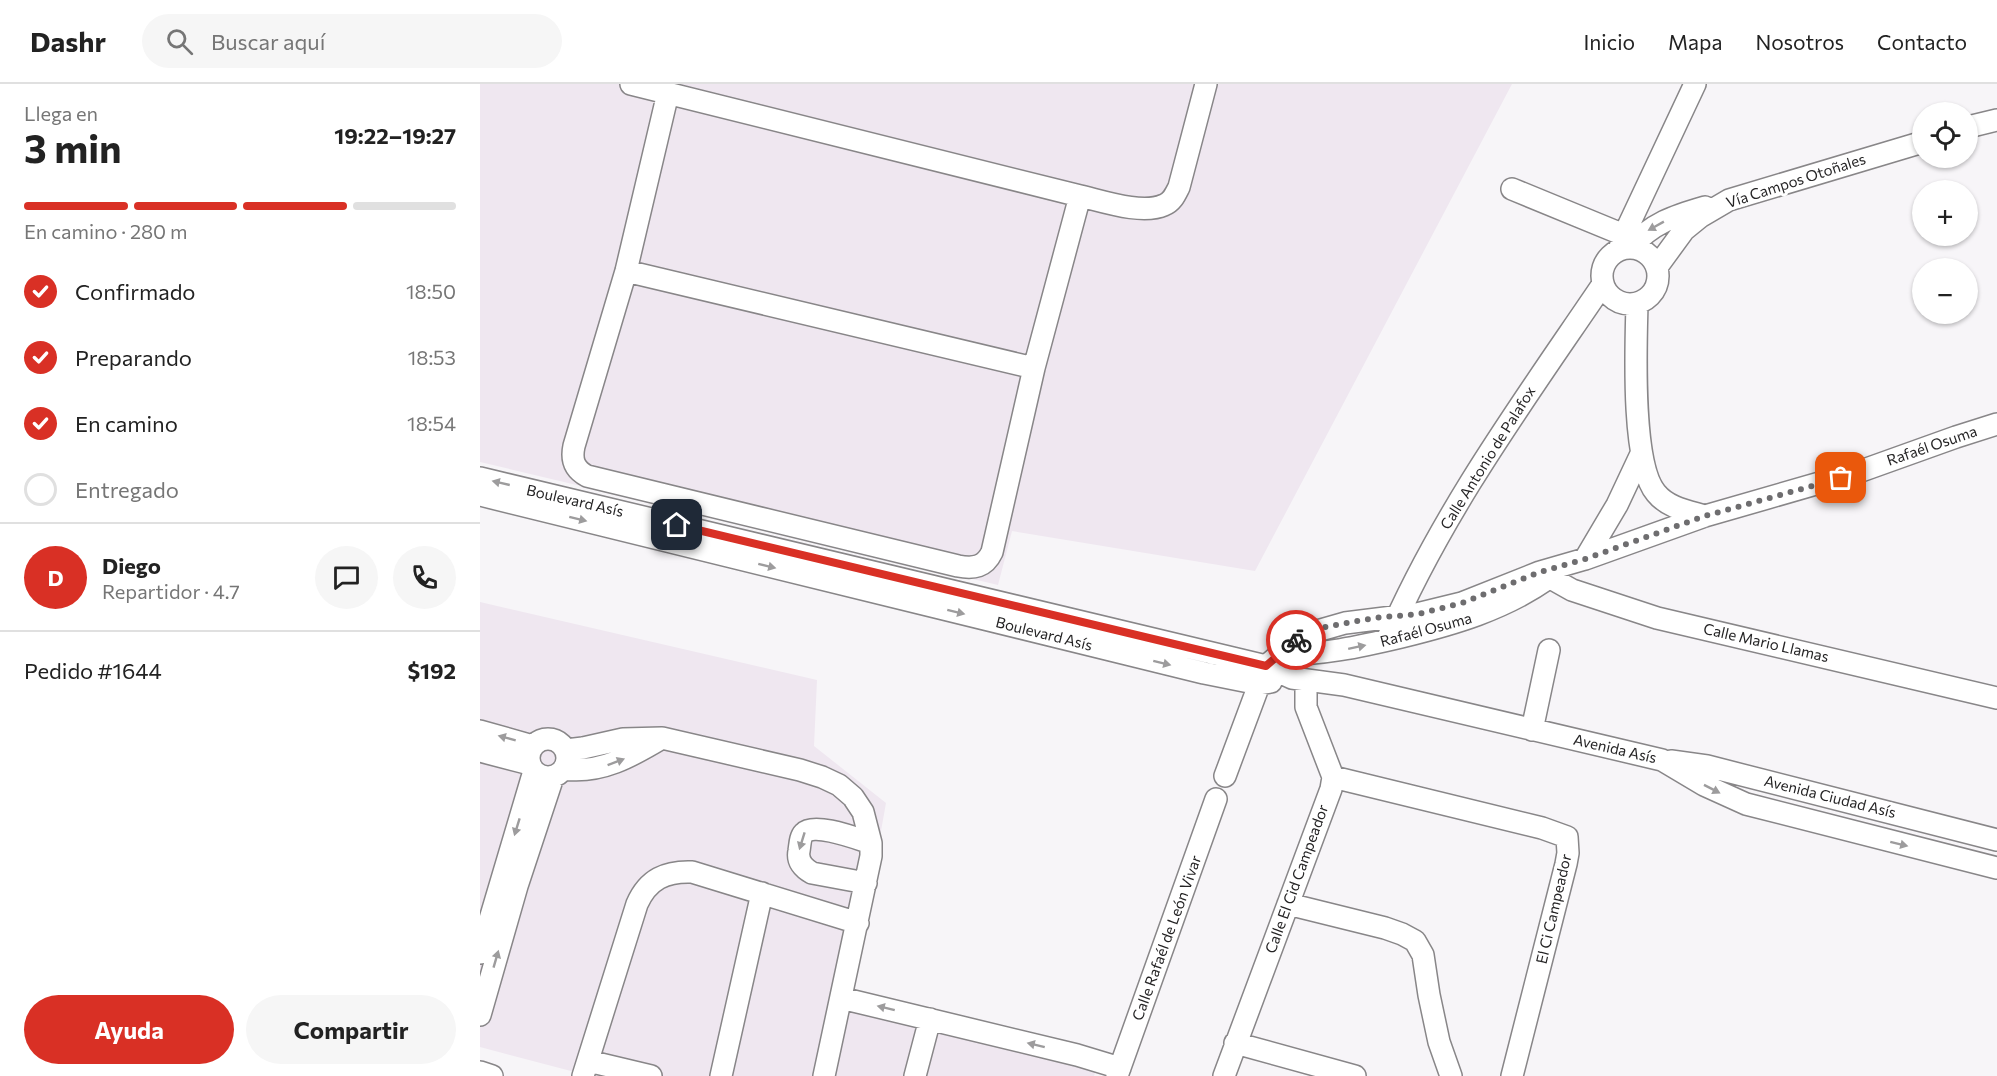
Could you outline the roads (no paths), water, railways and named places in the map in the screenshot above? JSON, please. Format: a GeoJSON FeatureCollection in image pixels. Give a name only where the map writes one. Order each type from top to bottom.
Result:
{"type":"FeatureCollection","features":[{"type":"Feature","properties":{"kind":"street"},"geometry":{"type":"LineString","coordinates":[[631,84],[1080,196],[1133,207],[1152,208],[1165,205],[1173,198],[1184,169],[1206,84]]}},
{"type":"Feature","properties":{"kind":"street"},"geometry":{"type":"LineString","coordinates":[[1624,244],[1695,84]]}},
{"type":"Feature","properties":{"kind":"street"},"geometry":{"type":"LineString","coordinates":[[668,93],[626,271],[574,446],[573,462],[586,476],[958,567],[982,565],[992,552],[1034,368],[1080,196]]}},
{"type":"Feature","properties":{"kind":"street"},"geometry":{"type":"LineString","coordinates":[[1978,125],[1997,120]]}},
{"type":"Feature","properties":{"kind":"street","name":"Vía Campos Otoñales"},"geometry":{"type":"LineString","coordinates":[[1657,267],[1684,230],[1700,217],[1729,200],[1912,145]]}},
{"type":"Feature","properties":{"kind":"street"},"geometry":{"type":"LineString","coordinates":[[1512,189],[1624,244],[1641,251],[1651,258],[1657,267],[1658,279],[1655,290],[1647,299],[1637,304],[1626,304],[1616,301],[1603,285],[1604,264],[1611,256],[1624,244],[1658,224],[1729,200]]}},
{"type":"Feature","properties":{"kind":"street"},"geometry":{"type":"LineString","coordinates":[[626,271],[1034,368]]}},
{"type":"Feature","properties":{"kind":"street","name":"Calle Antonio de Palafox"},"geometry":{"type":"LineString","coordinates":[[1387,640],[1458,500],[1603,285]]}},
{"type":"Feature","properties":{"kind":"street"},"geometry":{"type":"LineString","coordinates":[[1637,304],[1636,366],[1641,454],[1648,478],[1655,492],[1664,501],[1705,516]]}},
{"type":"Feature","properties":{"kind":"street","name":"Rafaél Osuma"},"geometry":{"type":"LineString","coordinates":[[1268,668],[1298,639],[1311,632],[1345,623],[1418,614],[1462,603],[1705,516],[1861,471],[1997,424]]}},
{"type":"Feature","properties":{"kind":"street"},"geometry":{"type":"LineString","coordinates":[[1585,559],[1617,505],[1641,454]]}},
{"type":"Feature","properties":{"kind":"street","name":"Boulevard Asís"},"geometry":{"type":"LineString","coordinates":[[480,478],[653,528],[985,609],[1105,649],[1268,668]]}},
{"type":"Feature","properties":{"kind":"street","name":"Boulevard Asís"},"geometry":{"type":"LineString","coordinates":[[480,495],[653,528]]}},
{"type":"Feature","properties":{"kind":"street","name":"Rafaél Osuma"},"geometry":{"type":"LineString","coordinates":[[1268,668],[1438,628],[1475,616],[1519,597],[1549,572]]}},
{"type":"Feature","properties":{"kind":"street","name":"Calle Mario Llamas"},"geometry":{"type":"LineString","coordinates":[[1549,572],[1572,590],[1658,618],[1997,698]]}},
{"type":"Feature","properties":{"kind":"street","name":"Boulevard Asís"},"geometry":{"type":"LineString","coordinates":[[985,609],[1109,628],[1268,668]]}},
{"type":"Feature","properties":{"kind":"street"},"geometry":{"type":"LineString","coordinates":[[1105,649],[1109,628]]}},
{"type":"Feature","properties":{"kind":"street"},"geometry":{"type":"LineString","coordinates":[[1532,730],[1549,650]]}},
{"type":"Feature","properties":{"kind":"street"},"geometry":{"type":"LineString","coordinates":[[1225,776],[1268,668]]}},
{"type":"Feature","properties":{"kind":"street","name":"Avenida Asís"},"geometry":{"type":"LineString","coordinates":[[1268,668],[1299,679],[1344,685],[1662,760],[1704,785],[1746,804],[1997,868]]}},
{"type":"Feature","properties":{"kind":"street"},"geometry":{"type":"LineString","coordinates":[[1299,679],[1306,707],[1334,777]]}},
{"type":"Feature","properties":{"kind":"street"},"geometry":{"type":"LineString","coordinates":[[480,731],[547,763]]}},
{"type":"Feature","properties":{"kind":"street"},"geometry":{"type":"LineString","coordinates":[[480,751],[590,770],[627,758],[662,738],[800,770],[839,786],[853,797],[863,812],[871,843],[866,884],[824,1076]]}},
{"type":"Feature","properties":{"kind":"street","name":"Avenida Ciudad Asís"},"geometry":{"type":"LineString","coordinates":[[1662,760],[1707,766],[1997,840]]}},
{"type":"Feature","properties":{"kind":"street"},"geometry":{"type":"LineString","coordinates":[[480,1015],[509,884],[547,763]]}},
{"type":"Feature","properties":{"kind":"street","name":"Calle El Cid Campeador"},"geometry":{"type":"LineString","coordinates":[[1224,1076],[1334,777]]}},
{"type":"Feature","properties":{"kind":"street","name":"El Ci Campeador"},"geometry":{"type":"LineString","coordinates":[[1334,777],[1542,828],[1567,837],[1569,844],[1566,864],[1512,1076]]}},
{"type":"Feature","properties":{"kind":"street","name":"Calle Rafaél de León Vivar"},"geometry":{"type":"LineString","coordinates":[[1118,1072],[1216,800]]}},
{"type":"Feature","properties":{"kind":"street"},"geometry":{"type":"LineString","coordinates":[[866,884],[812,873],[800,863],[798,854],[801,837],[810,828],[836,832],[871,843]]}},
{"type":"Feature","properties":{"kind":"street"},"geometry":{"type":"LineString","coordinates":[[651,1076],[585,1068],[637,904],[651,882],[663,875],[692,872],[858,923]]}},
{"type":"Feature","properties":{"kind":"street"},"geometry":{"type":"LineString","coordinates":[[480,953],[509,884]]}},
{"type":"Feature","properties":{"kind":"street"},"geometry":{"type":"LineString","coordinates":[[720,1076],[762,893]]}},
{"type":"Feature","properties":{"kind":"street"},"geometry":{"type":"LineString","coordinates":[[1288,904],[1384,928],[1415,941],[1423,955],[1439,1042],[1450,1076]]}},
{"type":"Feature","properties":{"kind":"street"},"geometry":{"type":"LineString","coordinates":[[841,998],[930,1019],[1090,1068],[1118,1072]]}},
{"type":"Feature","properties":{"kind":"street"},"geometry":{"type":"LineString","coordinates":[[915,1076],[930,1019]]}},
{"type":"Feature","properties":{"kind":"street"},"geometry":{"type":"LineString","coordinates":[[1235,1043],[1355,1076]]}},
{"type":"Feature","properties":{"kind":"street"},"geometry":{"type":"LineString","coordinates":[[480,1072],[492,1076]]}}]}
